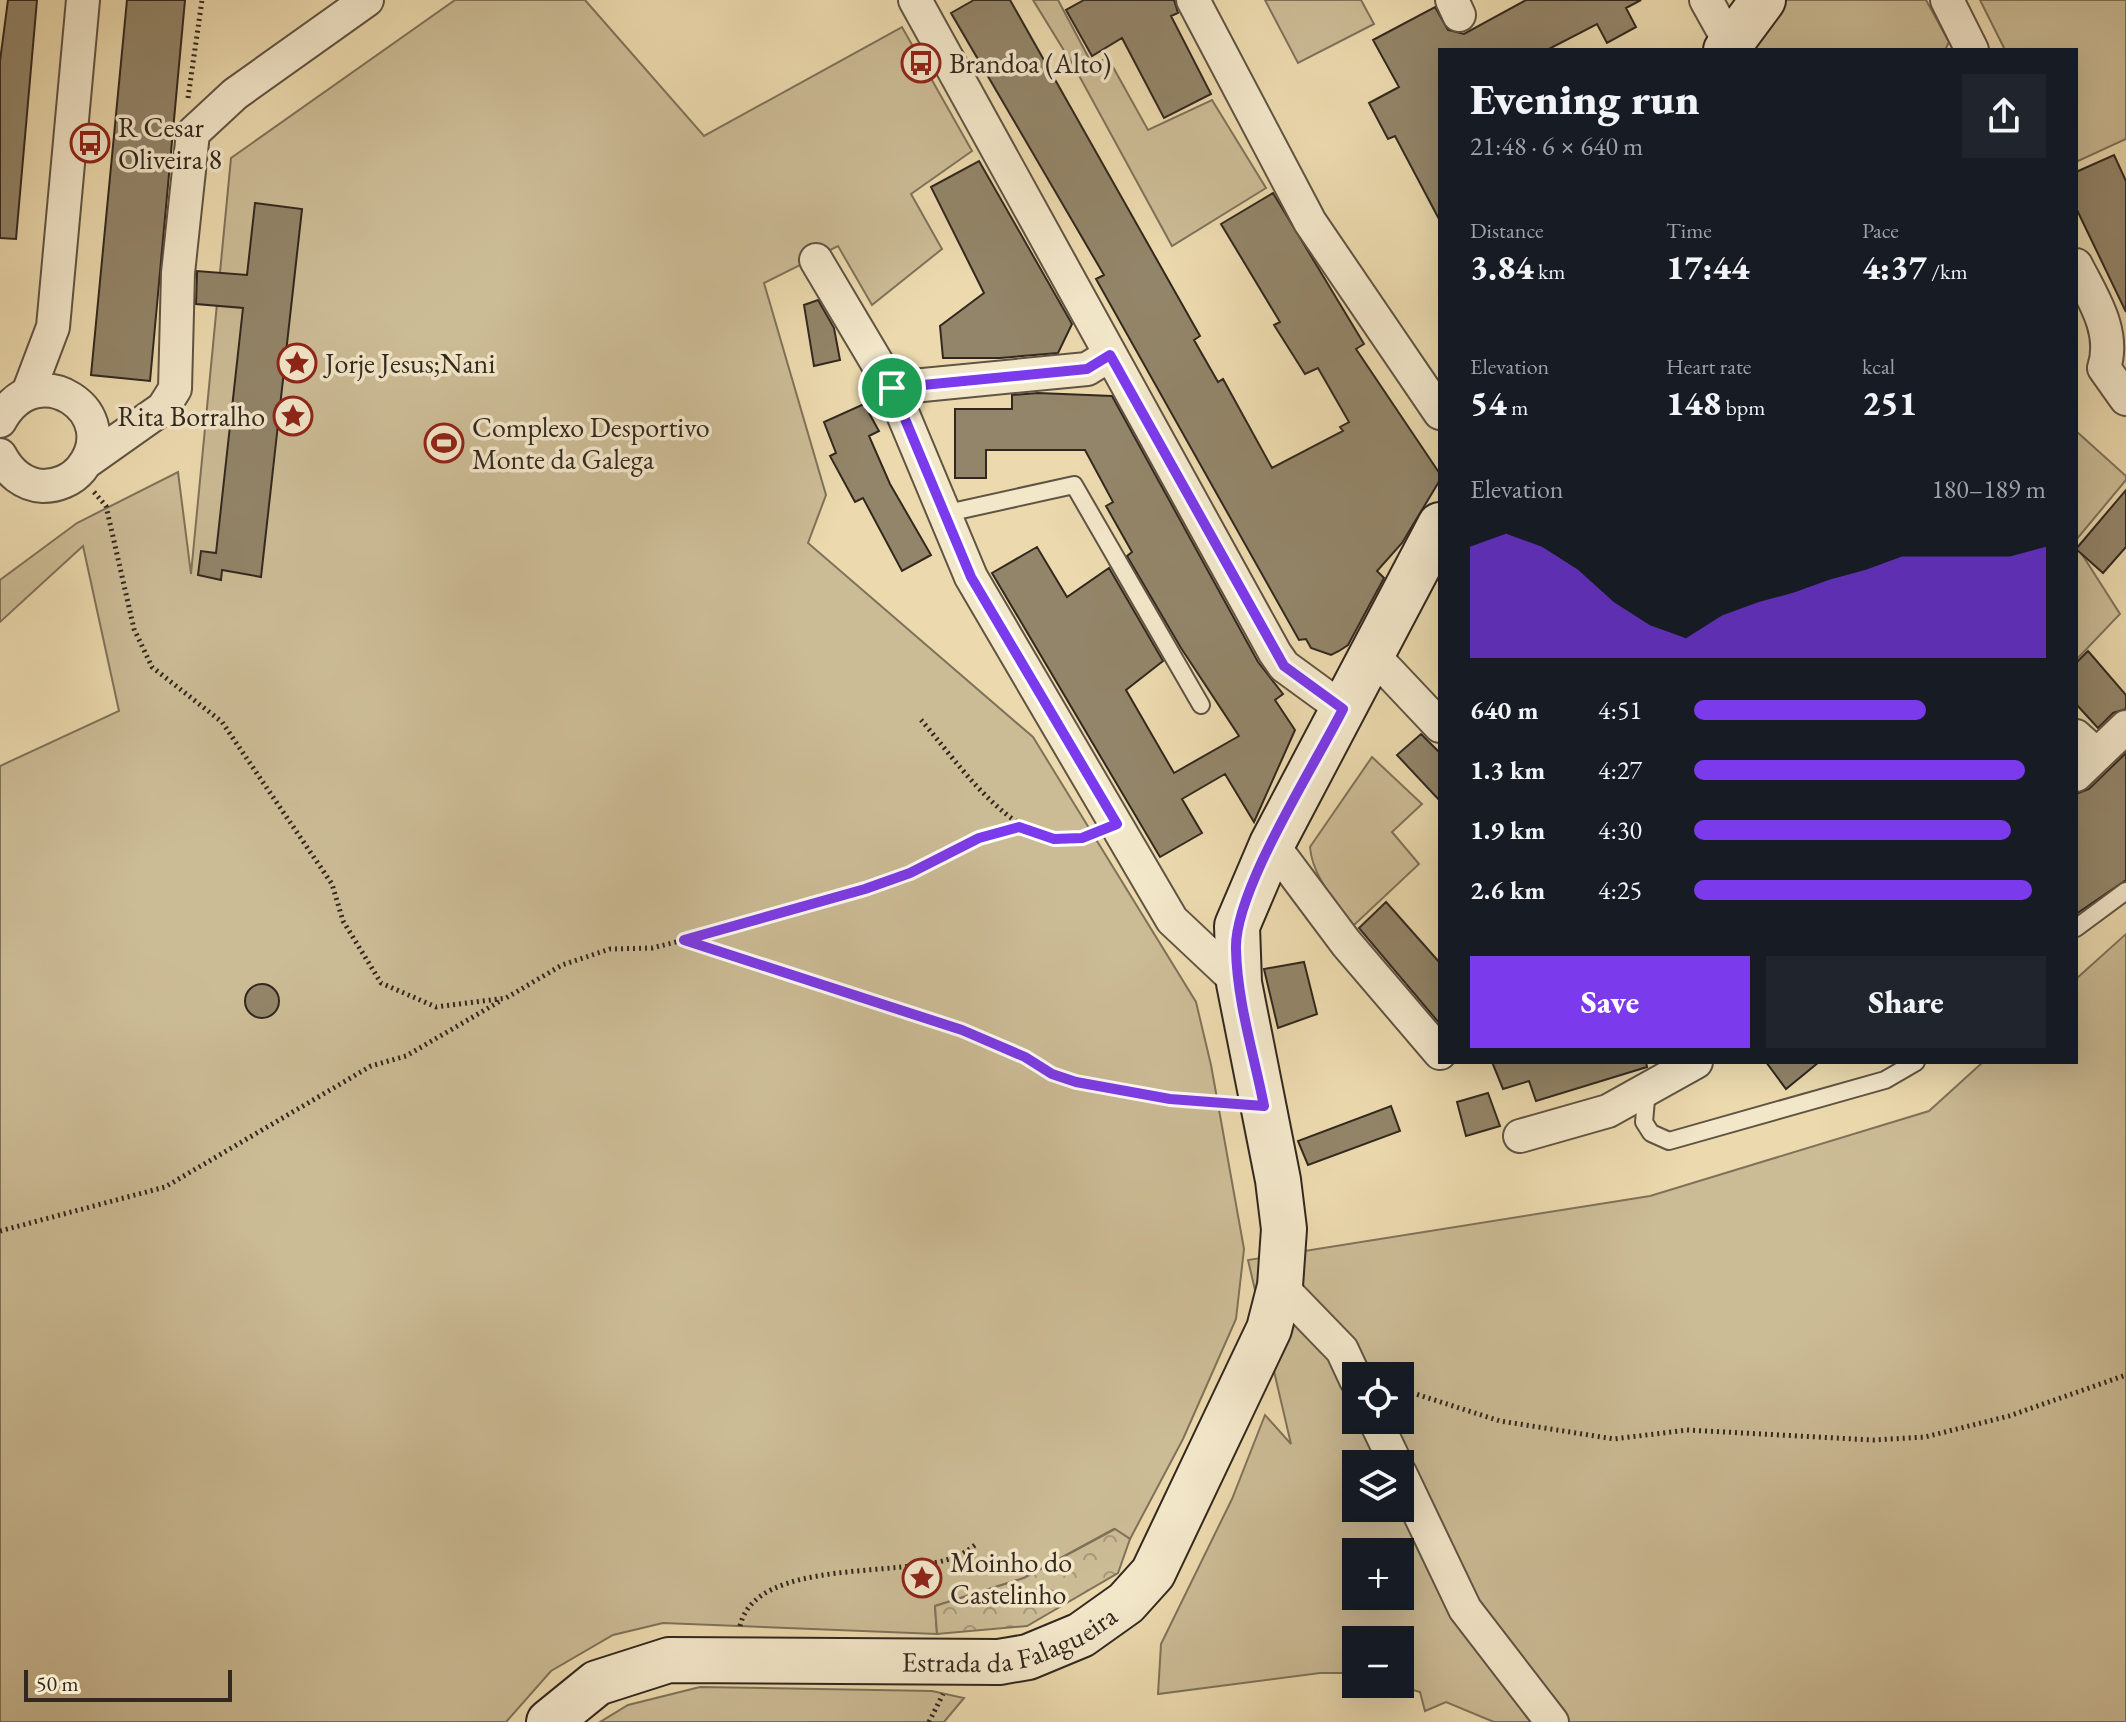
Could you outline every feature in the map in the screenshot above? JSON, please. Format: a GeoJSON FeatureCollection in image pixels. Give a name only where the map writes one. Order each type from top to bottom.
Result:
{"type":"FeatureCollection","features":[{"type":"Feature","properties":{"kind":"street"},"geometry":{"type":"LineString","coordinates":[[83,0],[53,327],[57,363],[93,430],[83,467]]}},
{"type":"Feature","properties":{"kind":"street"},"geometry":{"type":"LineString","coordinates":[[0,455],[15,475],[39,486],[66,481],[163,408],[175,389],[178,273],[193,133],[235,94],[367,0]]}},
{"type":"Feature","properties":{"kind":"street"},"geometry":{"type":"LineString","coordinates":[[1193,0],[1310,222],[1438,410]]}},
{"type":"Feature","properties":{"kind":"street"},"geometry":{"type":"LineString","coordinates":[[1706,0],[1728,47],[1763,0]]}},
{"type":"Feature","properties":{"kind":"street"},"geometry":{"type":"LineString","coordinates":[[1947,0],[1971,48]]}},
{"type":"Feature","properties":{"kind":"street"},"geometry":{"type":"LineString","coordinates":[[921,2],[1110,355],[1284,666],[1343,709]]}},
{"type":"Feature","properties":{"kind":"street"},"geometry":{"type":"LineString","coordinates":[[816,260],[892,388],[971,577],[1172,920],[1239,983]]}},
{"type":"Feature","properties":{"kind":"street"},"geometry":{"type":"LineString","coordinates":[[2078,269],[2105,330],[2108,345],[2090,370],[2126,399]]}},
{"type":"Feature","properties":{"kind":"street"},"geometry":{"type":"LineString","coordinates":[[12,404],[53,327]]}},
{"type":"Feature","properties":{"kind":"street"},"geometry":{"type":"LineString","coordinates":[[892,388],[1087,369],[1110,355]]}},
{"type":"Feature","properties":{"kind":"street"},"geometry":{"type":"LineString","coordinates":[[12,404],[49,390],[111,412],[146,414],[163,408]]}},
{"type":"Feature","properties":{"kind":"street","name":"Estrada da Falagueira"},"geometry":{"type":"LineString","coordinates":[[549,1722],[597,1683],[635,1668],[669,1660],[736,1658],[999,1662],[1056,1648],[1103,1621],[1126,1603],[1153,1573],[1253,1368],[1269,1329],[1280,1286],[1284,1229],[1264,1106],[1239,983],[1237,926],[1272,844],[1438,529]]}},
{"type":"Feature","properties":{"kind":"street"},"geometry":{"type":"LineString","coordinates":[[1372,654],[1438,724]]}},
{"type":"Feature","properties":{"kind":"street"},"geometry":{"type":"LineString","coordinates":[[2083,755],[2126,727]]}},
{"type":"Feature","properties":{"kind":"street"},"geometry":{"type":"LineString","coordinates":[[1272,844],[1346,943],[1438,1051]]}},
{"type":"Feature","properties":{"kind":"street"},"geometry":{"type":"LineString","coordinates":[[1520,1136],[1608,1111],[1692,1064]]}},
{"type":"Feature","properties":{"kind":"street"},"geometry":{"type":"LineString","coordinates":[[1280,1286],[1342,1350],[1348,1362]]}},
{"type":"Feature","properties":{"kind":"street"},"geometry":{"type":"LineString","coordinates":[[1414,1502],[1465,1609],[1552,1722]]}},
{"type":"Feature","properties":{"kind":"lane"},"geometry":{"type":"LineString","coordinates":[[943,514],[1074,485],[1201,705]]}},
{"type":"Feature","properties":{"kind":"lane"},"geometry":{"type":"LineString","coordinates":[[2078,927],[2126,891]]}},
{"type":"Feature","properties":{"kind":"lane"},"geometry":{"type":"LineString","coordinates":[[1648,1088],[1644,1122],[1651,1133],[1669,1141],[1885,1080],[1913,1064]]}},
{"type":"Feature","properties":{"kind":"path"},"geometry":{"type":"LineString","coordinates":[[193,133],[188,100],[202,0]]}},
{"type":"Feature","properties":{"kind":"path"},"geometry":{"type":"LineString","coordinates":[[83,467],[106,506],[134,629],[152,667],[222,722],[332,884],[343,921],[381,983],[436,1007],[506,998]]}},
{"type":"Feature","properties":{"kind":"path"},"geometry":{"type":"LineString","coordinates":[[921,720],[1019,827],[1054,839],[1082,838],[1117,824]]}},
{"type":"Feature","properties":{"kind":"path"},"geometry":{"type":"LineString","coordinates":[[0,1231],[165,1187],[371,1066],[406,1056],[562,965],[610,949],[652,948],[684,940],[865,889],[910,873],[979,838],[1019,827]]}},
{"type":"Feature","properties":{"kind":"path"},"geometry":{"type":"LineString","coordinates":[[684,940],[962,1030],[1025,1057],[1052,1074],[1076,1082],[1170,1099],[1264,1106]]}},
{"type":"Feature","properties":{"kind":"path"},"geometry":{"type":"LineString","coordinates":[[1414,1393],[1500,1421],[1614,1439],[1687,1430],[1873,1440],[1925,1437],[2009,1416],[2126,1375]]}},
{"type":"Feature","properties":{"kind":"path"},"geometry":{"type":"LineString","coordinates":[[736,1658],[741,1621],[761,1594],[804,1578],[933,1563],[959,1556],[978,1543]]}},
{"type":"Feature","properties":{"kind":"green space"},"geometry":{"type":"Polygon","coordinates":[[[455,0],[585,0],[704,136],[902,27],[972,151],[911,194],[942,249],[872,305],[838,246],[764,283],[826,495],[808,543],[1033,737],[1196,1002],[1211,1065],[1244,1249],[1236,1319],[1183,1439],[1130,1539],[1114,1529],[1024,1578],[935,1606],[937,1634],[663,1623],[613,1635],[551,1671],[506,1722],[0,1722],[0,766],[119,711],[83,546],[0,622],[0,580],[77,523],[178,472],[191,574],[231,158],[455,0]]]}},
{"type":"Feature","properties":{"kind":"green space"},"geometry":{"type":"Polygon","coordinates":[[[1033,0],[1058,0],[1092,64],[1108,58],[1148,130],[1212,100],[1266,188],[1172,246],[1076,70],[1033,0]]]}},
{"type":"Feature","properties":{"kind":"green space"},"geometry":{"type":"Polygon","coordinates":[[[1265,0],[1361,0],[1374,24],[1298,63],[1265,0]]]}},
{"type":"Feature","properties":{"kind":"green space"},"geometry":{"type":"Polygon","coordinates":[[[1782,0],[1926,0],[1949,42],[1946,48],[1746,48],[1782,0]]]}},
{"type":"Feature","properties":{"kind":"green space"},"geometry":{"type":"Polygon","coordinates":[[[1980,0],[2126,0],[2126,139],[2078,161],[2078,48],[2004,48],[1980,0]]]}},
{"type":"Feature","properties":{"kind":"green space"},"geometry":{"type":"Polygon","coordinates":[[[2078,433],[2126,476],[2126,480],[2078,538],[2078,433]]]}},
{"type":"Feature","properties":{"kind":"green space"},"geometry":{"type":"Polygon","coordinates":[[[2078,548],[2120,614],[2078,658],[2078,548]]]}},
{"type":"Feature","properties":{"kind":"green space"},"geometry":{"type":"Polygon","coordinates":[[[1372,757],[1422,804],[1392,832],[1419,864],[1353,926],[1320,878],[1310,847],[1372,757]]]}},
{"type":"Feature","properties":{"kind":"green space"},"geometry":{"type":"Polygon","coordinates":[[[2126,934],[2126,1722],[1494,1722],[1446,1702],[1425,1711],[1420,1692],[1414,1690],[1414,1626],[1342,1626],[1342,1673],[1320,1673],[1158,1694],[1161,1644],[1232,1499],[1265,1415],[1291,1444],[1248,1260],[1650,1196],[1929,1111],[1981,1064],[2078,1064],[2078,977],[2126,934]]]}},
{"type":"Feature","properties":{"kind":"green space"},"geometry":{"type":"Polygon","coordinates":[[[1115,1529],[1130,1539],[1118,1573],[1027,1626],[937,1634],[935,1606],[1024,1578],[1115,1529]]]}},
{"type":"Feature","properties":{"kind":"green space"},"geometry":{"type":"Polygon","coordinates":[[[700,1687],[932,1691],[964,1698],[944,1722],[600,1722],[628,1705],[700,1687]]]}},
{"type":"Feature","properties":{"kind":"building"},"geometry":{"type":"Polygon","coordinates":[[[8,0],[37,0],[16,239],[0,238],[0,61],[8,0]]]}},
{"type":"Feature","properties":{"kind":"building"},"geometry":{"type":"Polygon","coordinates":[[[127,0],[185,0],[150,381],[91,375],[127,0]]]}},
{"type":"Feature","properties":{"kind":"building"},"geometry":{"type":"Polygon","coordinates":[[[974,0],[1010,0],[1200,336],[1194,340],[1218,382],[1223,379],[1272,468],[1343,431],[1340,427],[1349,422],[1318,368],[1305,374],[1274,325],[1280,322],[1221,224],[1273,193],[1364,344],[1356,349],[1438,471],[1438,483],[1402,543],[1377,571],[1384,578],[1348,645],[1339,651],[1331,655],[1311,648],[1306,639],[1299,640],[1096,279],[1104,275],[951,13],[974,0]]]}},
{"type":"Feature","properties":{"kind":"building"},"geometry":{"type":"Polygon","coordinates":[[[1084,0],[1174,0],[1178,13],[1171,16],[1211,94],[1164,118],[1122,38],[1092,56],[1066,10],[1084,0]]]}},
{"type":"Feature","properties":{"kind":"building"},"geometry":{"type":"Polygon","coordinates":[[[1526,0],[1641,0],[1626,8],[1636,27],[1607,43],[1597,24],[1551,48],[1438,48],[1438,217],[1395,136],[1388,139],[1369,103],[1399,87],[1373,40],[1435,7],[1448,30],[1464,34],[1526,0]]]}},
{"type":"Feature","properties":{"kind":"building"},"geometry":{"type":"Polygon","coordinates":[[[2114,155],[2126,181],[2126,312],[2078,212],[2078,171],[2114,155]]]}},
{"type":"Feature","properties":{"kind":"building"},"geometry":{"type":"Polygon","coordinates":[[[979,161],[1072,324],[1058,353],[1000,358],[943,358],[940,326],[984,293],[931,187],[979,161]]]}},
{"type":"Feature","properties":{"kind":"building"},"geometry":{"type":"Polygon","coordinates":[[[255,203],[302,209],[261,577],[222,570],[221,580],[198,575],[201,551],[216,553],[243,308],[196,304],[197,271],[247,275],[255,203]]]}},
{"type":"Feature","properties":{"kind":"building"},"geometry":{"type":"Polygon","coordinates":[[[818,300],[834,328],[840,360],[814,366],[804,305],[818,300]]]}},
{"type":"Feature","properties":{"kind":"building"},"geometry":{"type":"Polygon","coordinates":[[[1012,395],[1112,396],[1258,662],[1283,694],[1275,700],[1295,730],[1254,822],[1225,774],[1182,799],[1202,833],[1160,857],[992,573],[1037,547],[1067,597],[1109,568],[1163,661],[1126,690],[1174,773],[1239,736],[1181,648],[1127,556],[1132,552],[1106,506],[1113,502],[1085,450],[986,450],[986,478],[955,478],[955,409],[1012,409],[1012,395]]]}},
{"type":"Feature","properties":{"kind":"building"},"geometry":{"type":"Polygon","coordinates":[[[864,404],[879,431],[869,436],[890,484],[931,555],[902,571],[863,498],[855,502],[830,456],[836,453],[824,422],[864,404]]]}},
{"type":"Feature","properties":{"kind":"building"},"geometry":{"type":"Polygon","coordinates":[[[2126,490],[2126,547],[2103,573],[2078,551],[2078,547],[2126,490]]]}},
{"type":"Feature","properties":{"kind":"building"},"geometry":{"type":"Polygon","coordinates":[[[2088,651],[2126,695],[2126,709],[2113,713],[2098,728],[2078,706],[2078,661],[2088,651]]]}},
{"type":"Feature","properties":{"kind":"building"},"geometry":{"type":"Polygon","coordinates":[[[1421,734],[1438,751],[1438,799],[1397,755],[1421,734]]]}},
{"type":"Feature","properties":{"kind":"building"},"geometry":{"type":"Polygon","coordinates":[[[2126,753],[2126,880],[2078,913],[2078,793],[2089,789],[2126,753]]]}},
{"type":"Feature","properties":{"kind":"building"},"geometry":{"type":"Polygon","coordinates":[[[1386,902],[1438,961],[1438,1022],[1359,928],[1386,902]]]}},
{"type":"Feature","properties":{"kind":"building"},"geometry":{"type":"Polygon","coordinates":[[[1304,962],[1317,1014],[1278,1028],[1264,969],[1304,962]]]}},
{"type":"Feature","properties":{"kind":"building"},"geometry":{"type":"Polygon","coordinates":[[[262,984],[274,989],[279,1001],[274,1013],[262,1018],[250,1013],[245,1001],[250,989],[262,984]]]}},
{"type":"Feature","properties":{"kind":"building"},"geometry":{"type":"Polygon","coordinates":[[[1493,1064],[1646,1064],[1647,1067],[1536,1101],[1529,1081],[1503,1089],[1493,1064]]]}},
{"type":"Feature","properties":{"kind":"building"},"geometry":{"type":"Polygon","coordinates":[[[1767,1064],[1817,1064],[1786,1089],[1767,1064]]]}},
{"type":"Feature","properties":{"kind":"building"},"geometry":{"type":"Polygon","coordinates":[[[1488,1093],[1500,1126],[1466,1136],[1457,1102],[1488,1093]]]}},
{"type":"Feature","properties":{"kind":"building"},"geometry":{"type":"Polygon","coordinates":[[[1391,1106],[1400,1131],[1308,1165],[1298,1141],[1391,1106]]]}},
{"type":"Feature","properties":{"kind":"place","name":"Brandoa (Alto)"},"geometry":{"type":"Point","coordinates":[921,63]}},
{"type":"Feature","properties":{"kind":"place","name":"R Cesar Oliveira 8"},"geometry":{"type":"Point","coordinates":[90,143]}},
{"type":"Feature","properties":{"kind":"place","name":"Jorje Jesus;Nani"},"geometry":{"type":"Point","coordinates":[297,363]}},
{"type":"Feature","properties":{"kind":"place","name":"Rita Borralho"},"geometry":{"type":"Point","coordinates":[293,416]}},
{"type":"Feature","properties":{"kind":"place","name":"Complexo Desportivo Monte da Galega"},"geometry":{"type":"Point","coordinates":[444,443]}},
{"type":"Feature","properties":{"kind":"place","name":"Moinho do Castelinho"},"geometry":{"type":"Point","coordinates":[922,1578]}},
{"type":"Feature","properties":{"kind":"route"},"geometry":{"type":"LineString","coordinates":[[1110,355],[1275,653],[1284,666],[1343,709],[1272,844],[1246,898],[1237,926],[1239,983],[1264,1106],[1170,1099],[1076,1082],[1052,1074],[1025,1057],[962,1030],[684,940],[764,920],[865,889],[910,873],[979,838],[1019,827],[1054,839],[1082,838],[1117,824],[971,577],[892,388],[1087,369],[1110,355]]}}]}
